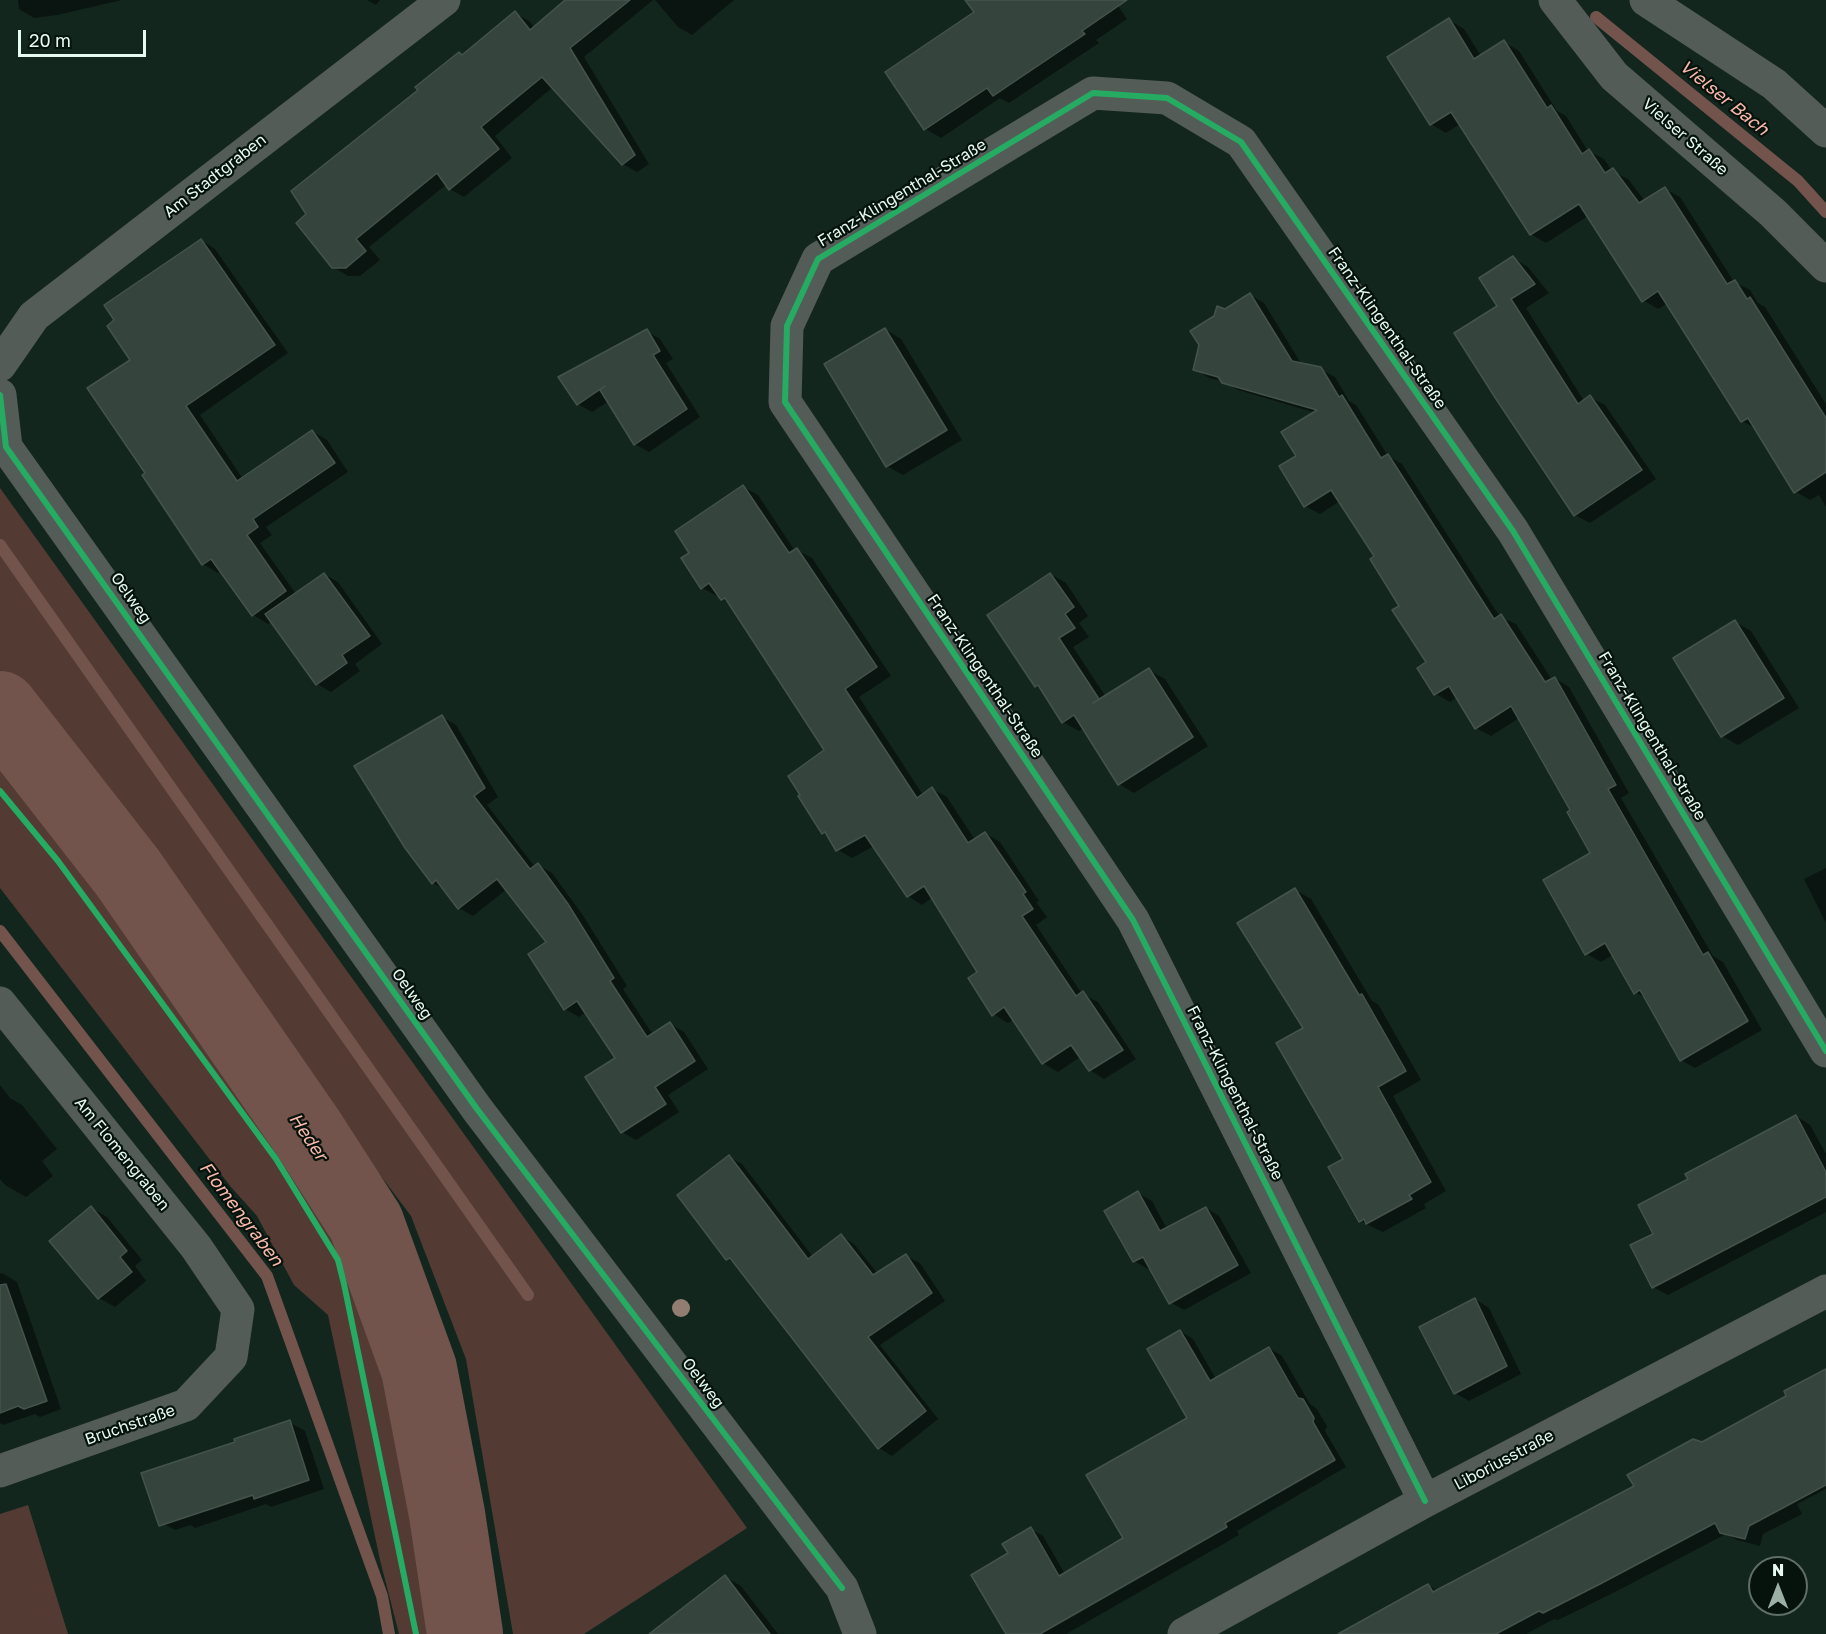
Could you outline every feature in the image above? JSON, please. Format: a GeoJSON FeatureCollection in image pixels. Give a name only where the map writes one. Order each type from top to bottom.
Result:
{"type":"FeatureCollection","features":[{"type":"Feature","properties":{"kind":"street","name":"Am Stadtgraben"},"geometry":{"type":"LineString","coordinates":[[0,365],[34,316],[444,0]]}},
{"type":"Feature","properties":{"kind":"street","name":"Vielser Straße"},"geometry":{"type":"LineString","coordinates":[[1555,0],[1614,76],[1773,213],[1826,266]]}},
{"type":"Feature","properties":{"kind":"street"},"geometry":{"type":"LineString","coordinates":[[1646,0],[1774,84],[1826,131]]}},
{"type":"Feature","properties":{"kind":"street","name":"Franz-Klingenthal-Straße"},"geometry":{"type":"LineString","coordinates":[[1425,1501],[1133,920],[785,402],[787,326],[818,259],[1094,93],[1167,98],[1241,142],[1513,531],[1826,1051]]}},
{"type":"Feature","properties":{"kind":"street","name":"Oelweg"},"geometry":{"type":"LineString","coordinates":[[0,395],[6,447],[477,1109],[842,1588],[860,1634]]}},
{"type":"Feature","properties":{"kind":"street","name":"Am Flomengraben"},"geometry":{"type":"LineString","coordinates":[[0,1003],[196,1247],[238,1309]]}},
{"type":"Feature","properties":{"kind":"street","name":"Liboriusstraße"},"geometry":{"type":"LineString","coordinates":[[1184,1634],[1425,1501],[1826,1291]]}},
{"type":"Feature","properties":{"kind":"street","name":"Bruchstraße"},"geometry":{"type":"LineString","coordinates":[[0,1471],[186,1405],[231,1357],[238,1309]]}},
{"type":"Feature","properties":{"kind":"shaded area"},"geometry":{"type":"Polygon","coordinates":[[[0,488],[747,1528],[584,1634],[513,1634],[466,1359],[411,1216],[0,670],[0,488]]]}},
{"type":"Feature","properties":{"kind":"shaded area"},"geometry":{"type":"Polygon","coordinates":[[[0,764],[245,1090],[324,1200],[359,1260],[380,1319],[438,1634],[399,1634],[380,1560],[328,1315],[294,1285],[257,1216],[231,1187],[0,888],[0,764]]]}},
{"type":"Feature","properties":{"kind":"shaded area"},"geometry":{"type":"Polygon","coordinates":[[[28,1505],[68,1634],[0,1634],[0,1514],[28,1505]]]}},
{"type":"Feature","properties":{"kind":"building"},"geometry":{"type":"Polygon","coordinates":[[[565,0],[630,0],[570,48],[635,155],[622,165],[542,77],[481,127],[499,149],[449,190],[437,173],[356,239],[366,251],[346,268],[332,268],[296,223],[306,214],[291,191],[418,90],[415,87],[459,52],[462,55],[515,11],[530,30],[565,0]]]}},
{"type":"Feature","properties":{"kind":"building"},"geometry":{"type":"Polygon","coordinates":[[[965,0],[1127,0],[1082,31],[1085,34],[993,96],[987,88],[924,130],[885,72],[974,12],[965,0]]]}},
{"type":"Feature","properties":{"kind":"building"},"geometry":{"type":"Polygon","coordinates":[[[1449,18],[1474,59],[1504,40],[1547,108],[1551,105],[1582,154],[1589,149],[1605,173],[1613,168],[1639,203],[1665,187],[1727,284],[1735,280],[1747,299],[1750,297],[1826,418],[1826,472],[1794,493],[1748,418],[1741,422],[1658,291],[1642,302],[1579,204],[1530,235],[1451,112],[1430,125],[1387,57],[1449,18]]]}},
{"type":"Feature","properties":{"kind":"building"},"geometry":{"type":"Polygon","coordinates":[[[201,239],[275,345],[186,406],[237,481],[312,430],[335,463],[253,519],[258,527],[247,535],[286,591],[252,616],[211,559],[202,565],[142,475],[145,473],[87,388],[130,360],[107,326],[114,320],[104,305],[201,239]]]}},
{"type":"Feature","properties":{"kind":"building"},"geometry":{"type":"Polygon","coordinates":[[[1513,256],[1535,284],[1511,299],[1578,404],[1590,395],[1642,470],[1574,516],[1454,333],[1497,306],[1479,278],[1513,256]]]}},
{"type":"Feature","properties":{"kind":"building"},"geometry":{"type":"Polygon","coordinates":[[[1250,293],[1292,361],[1321,367],[1339,397],[1342,395],[1381,458],[1388,454],[1494,619],[1501,614],[1545,682],[1555,677],[1616,785],[1608,789],[1703,955],[1708,952],[1748,1021],[1680,1061],[1640,990],[1634,994],[1605,943],[1585,955],[1543,880],[1590,853],[1567,812],[1570,810],[1511,706],[1475,729],[1449,686],[1434,695],[1417,668],[1426,662],[1392,610],[1399,606],[1370,559],[1374,556],[1331,490],[1304,507],[1279,466],[1296,456],[1281,432],[1317,410],[1222,383],[1218,377],[1193,370],[1199,345],[1190,331],[1214,316],[1217,306],[1225,309],[1250,293]]]}},
{"type":"Feature","properties":{"kind":"building"},"geometry":{"type":"Polygon","coordinates":[[[885,328],[947,430],[886,467],[824,364],[885,328]]]}},
{"type":"Feature","properties":{"kind":"building"},"geometry":{"type":"Polygon","coordinates":[[[647,329],[660,351],[653,355],[687,409],[634,445],[600,390],[605,386],[577,405],[558,377],[647,329]]]}},
{"type":"Feature","properties":{"kind":"building"},"geometry":{"type":"Polygon","coordinates":[[[743,485],[789,553],[797,548],[877,667],[845,689],[917,798],[932,787],[968,843],[985,832],[1026,892],[1023,894],[1033,909],[1022,916],[1076,996],[1083,991],[1123,1050],[1089,1071],[1071,1045],[1042,1064],[1004,1007],[992,1016],[968,978],[977,972],[924,886],[907,897],[865,835],[836,851],[825,832],[822,834],[788,776],[824,750],[725,598],[721,600],[709,583],[701,589],[681,558],[689,553],[675,531],[743,485]]]}},
{"type":"Feature","properties":{"kind":"building"},"geometry":{"type":"Polygon","coordinates":[[[324,573],[370,636],[342,655],[347,663],[316,685],[265,614],[324,573]]]}},
{"type":"Feature","properties":{"kind":"building"},"geometry":{"type":"Polygon","coordinates":[[[1050,573],[1074,607],[1065,614],[1075,628],[1059,638],[1099,699],[1093,703],[1149,668],[1193,737],[1118,785],[1074,715],[1062,723],[1038,685],[1035,687],[987,615],[1050,573]]]}},
{"type":"Feature","properties":{"kind":"building"},"geometry":{"type":"Polygon","coordinates":[[[1735,620],[1784,698],[1721,737],[1673,658],[1735,620]]]}},
{"type":"Feature","properties":{"kind":"building"},"geometry":{"type":"Polygon","coordinates":[[[442,715],[485,788],[474,796],[530,869],[538,863],[568,904],[614,978],[610,981],[647,1037],[670,1022],[695,1061],[655,1087],[666,1104],[621,1133],[585,1077],[615,1058],[577,1001],[564,1010],[528,954],[546,942],[497,879],[458,909],[436,880],[432,884],[405,848],[354,766],[442,715]]]}},
{"type":"Feature","properties":{"kind":"building"},"geometry":{"type":"Polygon","coordinates":[[[1295,888],[1359,995],[1362,994],[1406,1071],[1378,1087],[1431,1182],[1409,1195],[1412,1199],[1366,1224],[1364,1219],[1359,1222],[1328,1167],[1343,1159],[1276,1043],[1303,1028],[1237,923],[1295,888]]]}},
{"type":"Feature","properties":{"kind":"building"},"geometry":{"type":"Polygon","coordinates":[[[1796,1115],[1826,1172],[1826,1197],[1652,1288],[1630,1245],[1653,1234],[1638,1205],[1688,1179],[1685,1174],[1796,1115]]]}},
{"type":"Feature","properties":{"kind":"building"},"geometry":{"type":"Polygon","coordinates":[[[729,1155],[808,1259],[841,1234],[873,1275],[906,1254],[932,1293],[868,1337],[926,1411],[878,1449],[730,1258],[726,1260],[677,1195],[729,1155]]]}},
{"type":"Feature","properties":{"kind":"building"},"geometry":{"type":"Polygon","coordinates":[[[1138,1191],[1160,1231],[1206,1207],[1238,1265],[1169,1304],[1143,1257],[1133,1262],[1104,1211],[1138,1191]]]}},
{"type":"Feature","properties":{"kind":"building"},"geometry":{"type":"Polygon","coordinates":[[[91,1206],[127,1251],[120,1257],[132,1272],[98,1299],[49,1241],[91,1206]]]}},
{"type":"Feature","properties":{"kind":"building"},"geometry":{"type":"Polygon","coordinates":[[[6,1284],[47,1401],[24,1409],[18,1406],[0,1413],[0,1285],[6,1284]]]}},
{"type":"Feature","properties":{"kind":"building"},"geometry":{"type":"Polygon","coordinates":[[[1475,1298],[1507,1366],[1454,1394],[1419,1327],[1475,1298]]]}},
{"type":"Feature","properties":{"kind":"building"},"geometry":{"type":"Polygon","coordinates":[[[1180,1330],[1210,1381],[1269,1347],[1298,1398],[1303,1399],[1314,1418],[1313,1422],[1335,1460],[1225,1523],[1227,1527],[1040,1634],[1006,1634],[971,1575],[1008,1553],[1002,1544],[1031,1527],[1059,1576],[1123,1538],[1086,1475],[1187,1418],[1147,1349],[1180,1330]]]}},
{"type":"Feature","properties":{"kind":"building"},"geometry":{"type":"Polygon","coordinates":[[[1826,1369],[1826,1485],[1749,1526],[1745,1539],[1720,1533],[1715,1523],[1543,1613],[1539,1611],[1496,1634],[1338,1634],[1428,1584],[1433,1592],[1634,1486],[1627,1475],[1693,1439],[1702,1442],[1786,1396],[1784,1391],[1826,1369]]]}},
{"type":"Feature","properties":{"kind":"building"},"geometry":{"type":"Polygon","coordinates":[[[290,1420],[309,1480],[254,1499],[253,1495],[159,1526],[141,1473],[235,1442],[234,1439],[290,1420]]]}},
{"type":"Feature","properties":{"kind":"building"},"geometry":{"type":"Polygon","coordinates":[[[725,1575],[770,1634],[649,1634],[725,1575]]]}},
{"type":"Feature","properties":{"kind":"waterway","name":"Vielser Bach"},"geometry":{"type":"LineString","coordinates":[[1596,17],[1798,181],[1826,212]]}},
{"type":"Feature","properties":{"kind":"waterway"},"geometry":{"type":"LineString","coordinates":[[0,545],[528,1295]]}},
{"type":"Feature","properties":{"kind":"waterway","name":"Heder"},"geometry":{"type":"LineString","coordinates":[[0,709],[128,873],[308,1133],[366,1223],[419,1369],[447,1514],[465,1634]]}},
{"type":"Feature","properties":{"kind":"waterway","name":"Flomengraben"},"geometry":{"type":"LineString","coordinates":[[0,931],[267,1276],[382,1596],[389,1634]]}},
{"type":"Feature","properties":{"kind":"cycle path"},"geometry":{"type":"LineString","coordinates":[[1425,1501],[1133,920],[785,402],[787,326],[818,259],[1093,93],[1167,98],[1241,142],[1513,531],[1826,1051]]}},
{"type":"Feature","properties":{"kind":"cycle path"},"geometry":{"type":"LineString","coordinates":[[0,395],[6,447],[477,1109],[842,1588]]}},
{"type":"Feature","properties":{"kind":"cycle path"},"geometry":{"type":"LineString","coordinates":[[0,791],[58,861],[276,1159],[338,1260],[416,1634]]}}]}
